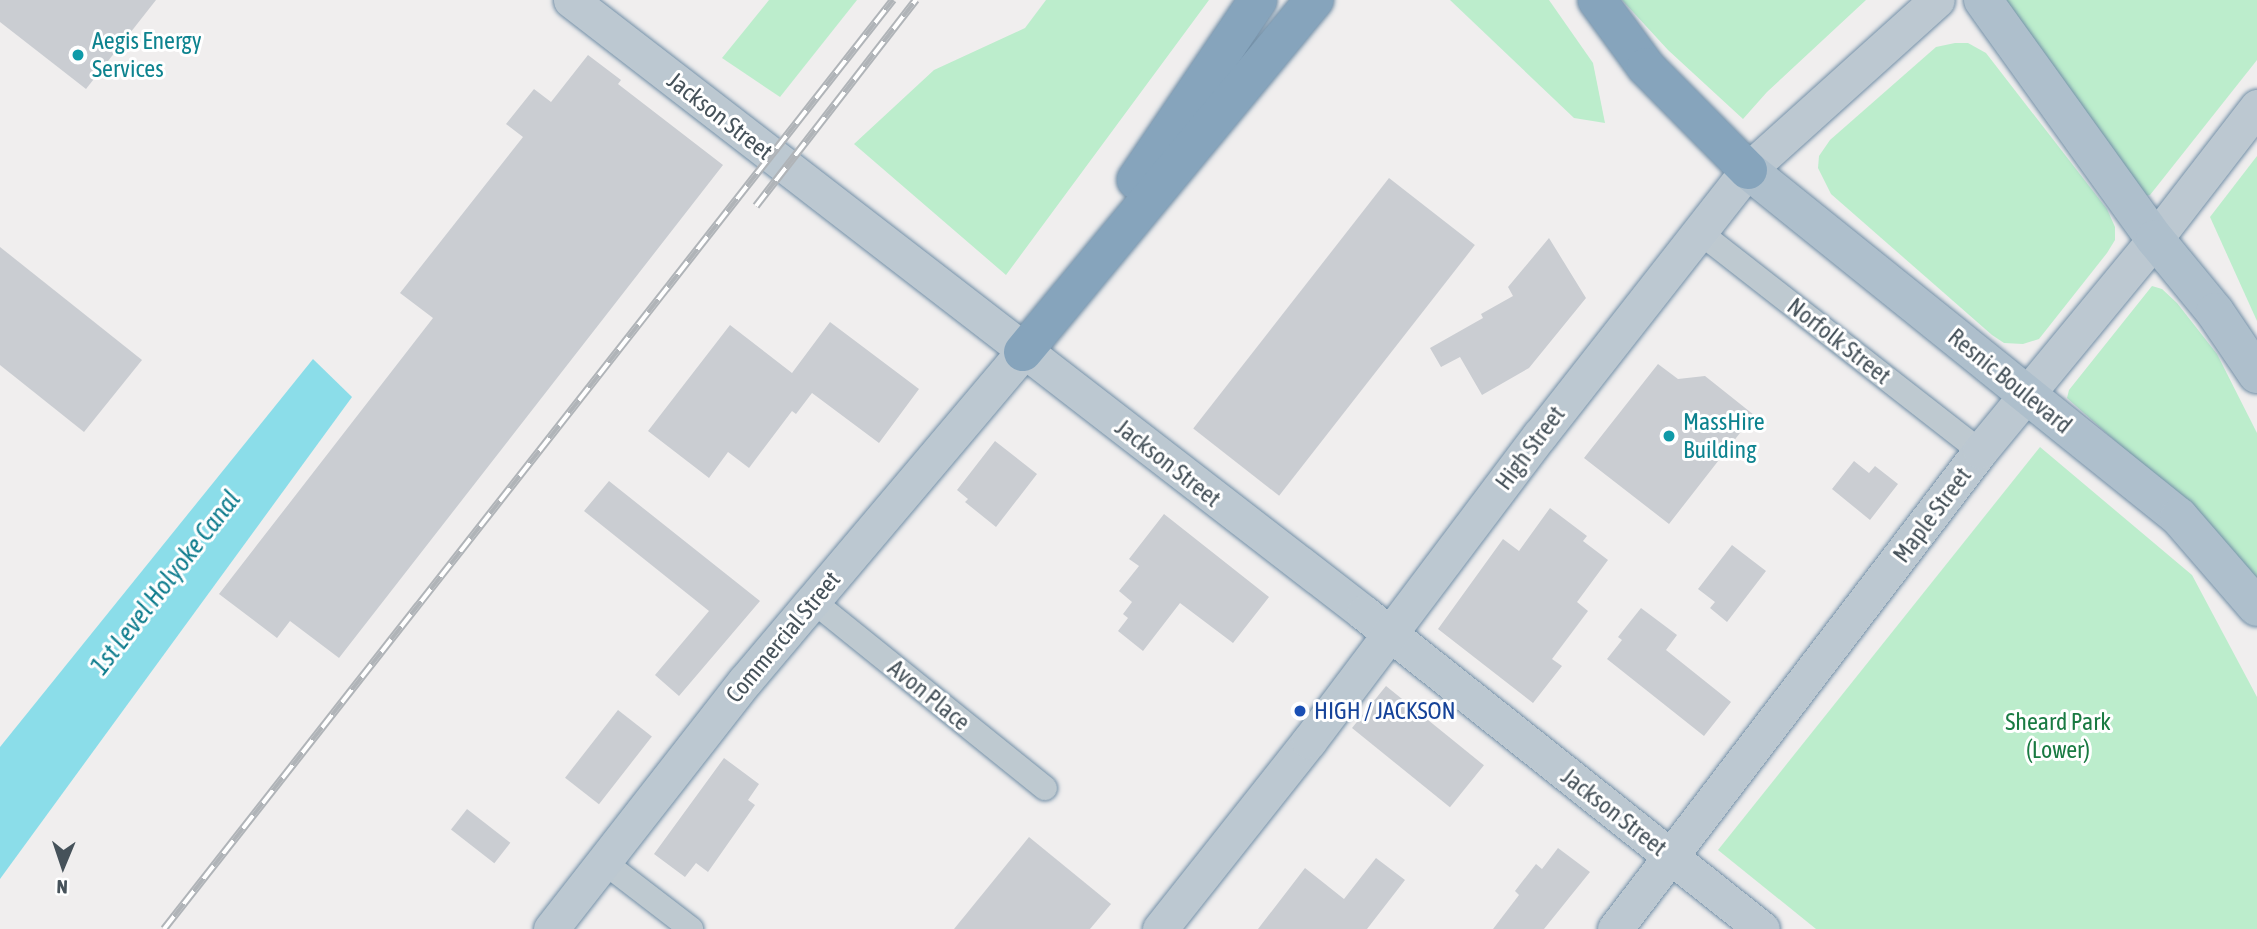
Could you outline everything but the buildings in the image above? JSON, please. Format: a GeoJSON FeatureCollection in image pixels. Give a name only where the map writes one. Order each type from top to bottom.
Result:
{"type":"FeatureCollection","features":[{"type":"Feature","properties":{"kind":"highway"},"geometry":{"type":"LineString","coordinates":[[1023,352],[1219,54],[1258,0]]}},
{"type":"Feature","properties":{"kind":"highway"},"geometry":{"type":"LineString","coordinates":[[1023,352],[1314,0]]}},
{"type":"Feature","properties":{"kind":"highway"},"geometry":{"type":"LineString","coordinates":[[1597,0],[1646,67],[1748,170]]}},
{"type":"Feature","properties":{"kind":"main road","name":"Jackson Street"},"geometry":{"type":"LineString","coordinates":[[571,0],[1390,634],[1762,929]]}},
{"type":"Feature","properties":{"kind":"main road","name":"High Street"},"geometry":{"type":"LineString","coordinates":[[1160,929],[1698,231],[1748,170],[1937,0]]}},
{"type":"Feature","properties":{"kind":"main road"},"geometry":{"type":"LineString","coordinates":[[1983,0],[2155,239],[2215,312],[2257,374]]}},
{"type":"Feature","properties":{"kind":"main road","name":"Maple Street"},"geometry":{"type":"LineString","coordinates":[[1615,929],[1980,451],[2155,239],[2257,107]]}},
{"type":"Feature","properties":{"kind":"main road","name":"Resnic Boulevard"},"geometry":{"type":"LineString","coordinates":[[1748,170],[2179,517],[2257,607]]}},
{"type":"Feature","properties":{"kind":"main road","name":"Commercial Street"},"geometry":{"type":"LineString","coordinates":[[551,929],[746,681],[1023,352]]}},
{"type":"Feature","properties":{"kind":"street","name":"Norfolk Street"},"geometry":{"type":"LineString","coordinates":[[1698,231],[1980,451]]}},
{"type":"Feature","properties":{"kind":"street","name":"Avon Place"},"geometry":{"type":"LineString","coordinates":[[813,601],[1045,788]]}},
{"type":"Feature","properties":{"kind":"street"},"geometry":{"type":"LineString","coordinates":[[604,862],[691,929]]}},
{"type":"Feature","properties":{"kind":"green space"},"geometry":{"type":"Polygon","coordinates":[[[769,0],[857,0],[780,97],[722,58],[769,0]]]}},
{"type":"Feature","properties":{"kind":"green space"},"geometry":{"type":"Polygon","coordinates":[[[1046,0],[1209,0],[1006,275],[854,144],[934,70],[1025,28],[1046,0]]]}},
{"type":"Feature","properties":{"kind":"green space"},"geometry":{"type":"Polygon","coordinates":[[[1450,0],[1549,0],[1593,63],[1605,123],[1574,118],[1450,0]]]}},
{"type":"Feature","properties":{"kind":"green space"},"geometry":{"type":"Polygon","coordinates":[[[1622,0],[1866,0],[1767,92],[1743,119],[1668,50],[1622,0]]]}},
{"type":"Feature","properties":{"kind":"green space"},"geometry":{"type":"Polygon","coordinates":[[[1999,0],[2257,0],[2257,60],[2150,195],[2143,196],[1999,0]]]}},
{"type":"Feature","properties":{"kind":"green space"},"geometry":{"type":"Polygon","coordinates":[[[1968,43],[1986,53],[2107,209],[2115,227],[2115,240],[2107,253],[2039,339],[2023,344],[2004,343],[1992,335],[1831,194],[1818,168],[1819,156],[1830,140],[1936,47],[1968,43]]]}},
{"type":"Feature","properties":{"kind":"green space"},"geometry":{"type":"Polygon","coordinates":[[[2257,156],[2257,321],[2210,217],[2257,156]]]}},
{"type":"Feature","properties":{"kind":"green space"},"geometry":{"type":"Polygon","coordinates":[[[2152,286],[2162,289],[2177,303],[2217,354],[2257,433],[2257,584],[2168,488],[2067,398],[2069,390],[2152,286]]]}},
{"type":"Feature","properties":{"kind":"green space","name":"Sheard Park (Lower)"},"geometry":{"type":"Polygon","coordinates":[[[2040,447],[2192,575],[2257,697],[2257,929],[1816,929],[1718,850],[2040,447]]]}},
{"type":"Feature","properties":{"kind":"water","name":"1st Level Holyoke Canal"},"geometry":{"type":"Polygon","coordinates":[[[313,359],[352,397],[0,879],[0,747],[313,359]]]}},
{"type":"Feature","properties":{"kind":"railway"},"geometry":{"type":"LineString","coordinates":[[164,929],[893,0]]}},
{"type":"Feature","properties":{"kind":"railway"},"geometry":{"type":"LineString","coordinates":[[756,206],[916,0]]}},
{"type":"Feature","properties":{"kind":"place","name":"Aegis Energy Services"},"geometry":{"type":"Point","coordinates":[78,55]}},
{"type":"Feature","properties":{"kind":"place","name":"MassHire Building"},"geometry":{"type":"Point","coordinates":[1669,436]}},
{"type":"Feature","properties":{"kind":"place","name":"HIGH / JACKSON"},"geometry":{"type":"Point","coordinates":[1300,711]}}]}
